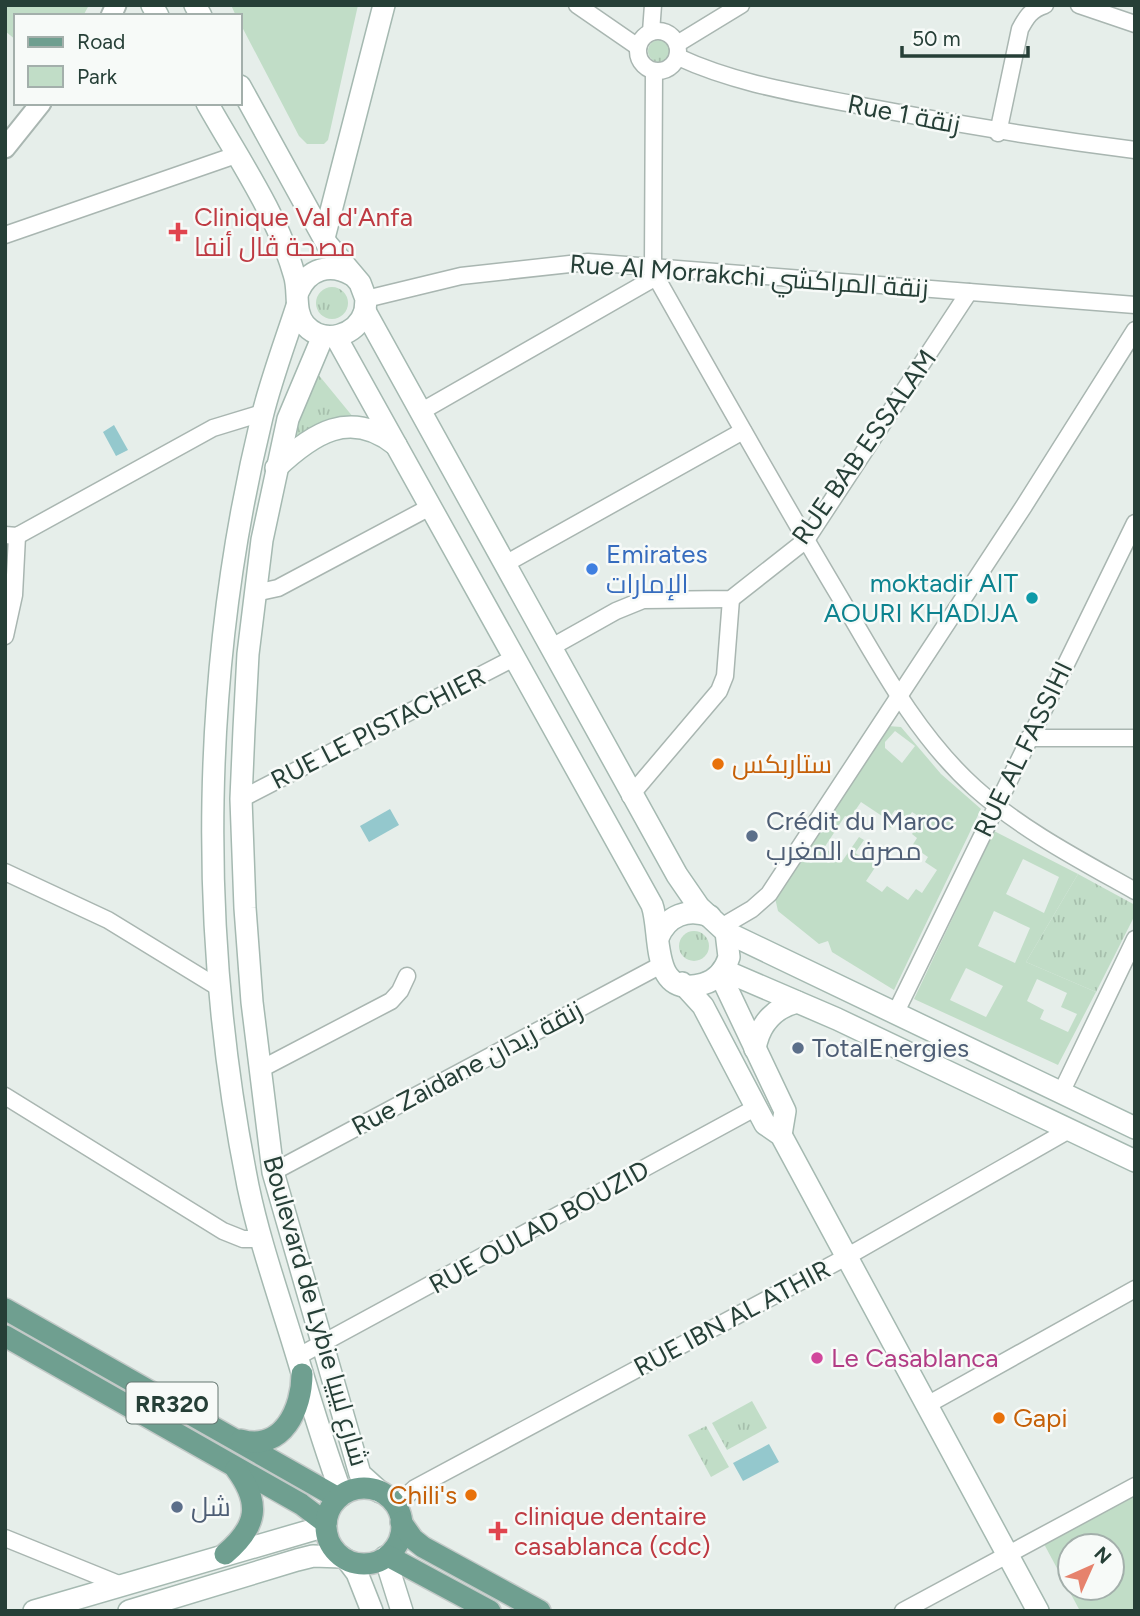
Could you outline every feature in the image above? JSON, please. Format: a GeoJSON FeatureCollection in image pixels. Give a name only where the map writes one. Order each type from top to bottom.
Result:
{"type":"FeatureCollection","features":[{"type":"Feature","properties":{"kind":"main road"},"geometry":{"type":"LineString","coordinates":[[324,238],[384,5]]}},
{"type":"Feature","properties":{"kind":"main road"},"geometry":{"type":"LineString","coordinates":[[242,90],[324,238],[360,283],[365,305],[630,796],[686,892],[720,924],[730,948],[722,972],[703,984],[682,983]]}},
{"type":"Feature","properties":{"kind":"main road"},"geometry":{"type":"LineString","coordinates":[[208,105],[277,228],[305,325],[329,336],[398,446],[652,905],[658,938],[657,953],[661,965],[703,1006],[755,1108],[765,1124],[781,1135],[1038,1611]]}},
{"type":"Feature","properties":{"kind":"main road"},"geometry":{"type":"LineString","coordinates":[[298,299],[305,280],[322,269],[340,269],[352,275]]}},
{"type":"Feature","properties":{"kind":"main road","name":"Boulevard de Lybie شارع ليبيا"},"geometry":{"type":"LineString","coordinates":[[298,299],[262,413],[249,473],[216,682],[212,809],[219,988],[248,1185],[260,1239],[340,1497]]}},
{"type":"Feature","properties":{"kind":"main road"},"geometry":{"type":"LineString","coordinates":[[329,336],[354,328],[365,305]]}},
{"type":"Feature","properties":{"kind":"main road","name":"Boulevard de Lybie شارع ليبيا"},"geometry":{"type":"LineString","coordinates":[[329,336],[295,401],[276,468],[255,593],[248,654],[242,799],[245,908],[259,1070],[273,1172],[360,1474],[392,1507]]}},
{"type":"Feature","properties":{"kind":"main road"},"geometry":{"type":"LineString","coordinates":[[276,468],[306,440],[333,428],[369,430],[398,446]]}},
{"type":"Feature","properties":{"kind":"main road"},"geometry":{"type":"LineString","coordinates":[[658,938],[666,924],[679,915],[695,912],[895,1014],[1135,1128]]}},
{"type":"Feature","properties":{"kind":"main road"},"geometry":{"type":"LineString","coordinates":[[722,972],[797,1002],[1135,1161]]}},
{"type":"Feature","properties":{"kind":"main road"},"geometry":{"type":"LineString","coordinates":[[722,972],[785,1111],[781,1135]]}},
{"type":"Feature","properties":{"kind":"main road"},"geometry":{"type":"LineString","coordinates":[[755,1049],[758,1035],[766,1021],[783,1007],[797,1002]]}},
{"type":"Feature","properties":{"kind":"main road","name":"RR320"},"geometry":{"type":"LineString","coordinates":[[5,1310],[340,1497]]}},
{"type":"Feature","properties":{"kind":"main road","name":"RR320"},"geometry":{"type":"LineString","coordinates":[[5,1336],[312,1511],[326,1524],[331,1546],[345,1559]]}},
{"type":"Feature","properties":{"kind":"main road"},"geometry":{"type":"LineString","coordinates":[[235,1438],[261,1442],[285,1427],[300,1402],[299,1366]]}},
{"type":"Feature","properties":{"kind":"main road"},"geometry":{"type":"LineString","coordinates":[[225,1554],[243,1536],[254,1509],[251,1492],[235,1467]]}},
{"type":"Feature","properties":{"kind":"main road"},"geometry":{"type":"LineString","coordinates":[[34,1611],[326,1524],[330,1510],[340,1497],[362,1489],[392,1507],[413,1539],[423,1546],[540,1611]]}},
{"type":"Feature","properties":{"kind":"main road"},"geometry":{"type":"LineString","coordinates":[[129,1611],[173,1604],[313,1556],[365,1564],[386,1557],[399,1540],[392,1507]]}},
{"type":"Feature","properties":{"kind":"main road"},"geometry":{"type":"LineString","coordinates":[[386,1557],[487,1609]]}},
{"type":"Feature","properties":{"kind":"main road"},"geometry":{"type":"LineString","coordinates":[[386,1557],[402,1611]]}},
{"type":"Feature","properties":{"kind":"main road"},"geometry":{"type":"LineString","coordinates":[[345,1559],[357,1573],[372,1611]]}},
{"type":"Feature","properties":{"kind":"main road"},"geometry":{"type":"LineString","coordinates":[[459,1611],[487,1609]]}},
{"type":"Feature","properties":{"kind":"street"},"geometry":{"type":"LineString","coordinates":[[577,5],[638,47]]}},
{"type":"Feature","properties":{"kind":"street"},"geometry":{"type":"LineString","coordinates":[[653,5],[651,32],[638,47],[639,60],[654,71],[671,67],[678,50],[741,5]]}},
{"type":"Feature","properties":{"kind":"street"},"geometry":{"type":"LineString","coordinates":[[998,132],[1020,29],[1027,16],[1036,8],[1045,5]]}},
{"type":"Feature","properties":{"kind":"street"},"geometry":{"type":"LineString","coordinates":[[1079,5],[1135,24]]}},
{"type":"Feature","properties":{"kind":"street"},"geometry":{"type":"LineString","coordinates":[[651,32],[664,32],[678,50]]}},
{"type":"Feature","properties":{"kind":"street","name":"Rue 1 زنقة"},"geometry":{"type":"LineString","coordinates":[[678,50],[724,74],[783,90],[998,132],[1135,150]]}},
{"type":"Feature","properties":{"kind":"street"},"geometry":{"type":"LineString","coordinates":[[654,71],[655,272],[806,540],[897,695],[954,767],[995,805],[1050,842],[1135,891]]}},
{"type":"Feature","properties":{"kind":"street"},"geometry":{"type":"LineString","coordinates":[[5,148],[39,105]]}},
{"type":"Feature","properties":{"kind":"street"},"geometry":{"type":"LineString","coordinates":[[5,235],[236,155]]}},
{"type":"Feature","properties":{"kind":"street","name":"Rue Al Morrakchi زنقة المراكشي"},"geometry":{"type":"LineString","coordinates":[[365,305],[422,284],[551,264],[588,262],[655,272],[1135,305]]}},
{"type":"Feature","properties":{"kind":"street"},"geometry":{"type":"LineString","coordinates":[[422,411],[655,272]]}},
{"type":"Feature","properties":{"kind":"street","name":"RUE BAB ESSALAM"},"geometry":{"type":"LineString","coordinates":[[731,599],[806,540],[969,292]]}},
{"type":"Feature","properties":{"kind":"street"},"geometry":{"type":"LineString","coordinates":[[720,924],[752,909],[769,894],[897,695],[1024,506],[1135,330]]}},
{"type":"Feature","properties":{"kind":"street"},"geometry":{"type":"LineString","coordinates":[[5,636],[14,595],[11,535],[213,428],[262,413]]}},
{"type":"Feature","properties":{"kind":"street"},"geometry":{"type":"LineString","coordinates":[[505,564],[743,431]]}},
{"type":"Feature","properties":{"kind":"street"},"geometry":{"type":"LineString","coordinates":[[255,593],[278,588],[432,506]]}},
{"type":"Feature","properties":{"kind":"street","name":"RUE AL FASSIHI"},"geometry":{"type":"LineString","coordinates":[[895,1014],[1135,523]]}},
{"type":"Feature","properties":{"kind":"street"},"geometry":{"type":"LineString","coordinates":[[1118,559],[1135,559]]}},
{"type":"Feature","properties":{"kind":"street"},"geometry":{"type":"LineString","coordinates":[[550,648],[616,611],[643,600],[731,599],[725,676],[719,691],[630,796]]}},
{"type":"Feature","properties":{"kind":"street","name":"RUE LE PISTACHIER"},"geometry":{"type":"LineString","coordinates":[[242,799],[514,657]]}},
{"type":"Feature","properties":{"kind":"street"},"geometry":{"type":"LineString","coordinates":[[1029,738],[1135,738]]}},
{"type":"Feature","properties":{"kind":"street"},"geometry":{"type":"LineString","coordinates":[[5,872],[108,920],[219,988]]}},
{"type":"Feature","properties":{"kind":"street"},"geometry":{"type":"LineString","coordinates":[[1060,1093],[1135,939]]}},
{"type":"Feature","properties":{"kind":"street","name":"Rue Zaidane زنقة زيدان"},"geometry":{"type":"LineString","coordinates":[[273,1172],[661,965]]}},
{"type":"Feature","properties":{"kind":"street"},"geometry":{"type":"LineString","coordinates":[[259,1070],[391,1000],[400,991],[407,976]]}},
{"type":"Feature","properties":{"kind":"street"},"geometry":{"type":"LineString","coordinates":[[5,1096],[223,1231],[243,1239],[260,1239]]}},
{"type":"Feature","properties":{"kind":"street","name":"RUE OULAD BOUZID"},"geometry":{"type":"LineString","coordinates":[[299,1366],[323,1344],[755,1108]]}},
{"type":"Feature","properties":{"kind":"street","name":"RUE IBN AL ATHIR"},"geometry":{"type":"LineString","coordinates":[[392,1507],[415,1488],[848,1256],[1069,1130]]}},
{"type":"Feature","properties":{"kind":"street"},"geometry":{"type":"LineString","coordinates":[[927,1405],[1135,1289]]}},
{"type":"Feature","properties":{"kind":"street"},"geometry":{"type":"LineString","coordinates":[[903,1611],[1135,1486]]}},
{"type":"Feature","properties":{"kind":"street"},"geometry":{"type":"LineString","coordinates":[[5,1538],[121,1585]]}},
{"type":"Feature","properties":{"kind":"green space"},"geometry":{"type":"Polygon","coordinates":[[[5,5],[89,5],[84,14],[14,14],[14,38],[5,31],[5,5]]]}},
{"type":"Feature","properties":{"kind":"green space"},"geometry":{"type":"Polygon","coordinates":[[[231,5],[358,5],[328,140],[324,144],[307,144],[299,136],[242,27],[242,14],[235,14],[231,5]]]}},
{"type":"Feature","properties":{"kind":"green space"},"geometry":{"type":"Polygon","coordinates":[[[659,40],[667,43],[670,51],[667,59],[659,62],[651,59],[648,51],[651,43],[659,40]]]}},
{"type":"Feature","properties":{"kind":"green space"},"geometry":{"type":"Polygon","coordinates":[[[332,287],[343,292],[348,303],[343,314],[332,319],[321,314],[316,303],[321,292],[332,287]]]}},
{"type":"Feature","properties":{"kind":"green space"},"geometry":{"type":"Polygon","coordinates":[[[317,373],[358,423],[330,421],[295,436],[293,434],[317,373]]]}},
{"type":"Feature","properties":{"kind":"green space"},"geometry":{"type":"Polygon","coordinates":[[[888,726],[901,727],[941,774],[981,809],[894,990],[832,952],[828,941],[819,944],[778,911],[775,898],[888,726]],[[895,731],[885,742],[885,748],[902,763],[915,746],[895,731]],[[861,802],[850,818],[845,816],[824,848],[843,860],[859,837],[864,840],[855,853],[870,862],[872,859],[878,863],[866,881],[882,892],[887,886],[908,900],[916,889],[922,893],[937,870],[925,862],[928,857],[912,846],[917,838],[912,834],[923,819],[912,812],[908,818],[895,810],[890,817],[896,822],[891,828],[883,823],[885,818],[861,802]]]}},
{"type":"Feature","properties":{"kind":"green space"},"geometry":{"type":"Polygon","coordinates":[[[994,831],[1078,874],[1026,962],[1096,992],[1058,1065],[914,999],[994,831]],[[1023,859],[1006,894],[1044,913],[1059,877],[1023,859]],[[994,911],[978,946],[1015,963],[1030,928],[994,911]],[[966,968],[950,1000],[986,1017],[1003,986],[966,968]],[[1037,979],[1027,1001],[1044,1010],[1040,1019],[1068,1032],[1077,1014],[1061,1007],[1067,993],[1037,979]]]}},
{"type":"Feature","properties":{"kind":"green space"},"geometry":{"type":"Polygon","coordinates":[[[1078,874],[1135,905],[1135,915],[1096,992],[1026,962],[1078,874]]]}},
{"type":"Feature","properties":{"kind":"green space"},"geometry":{"type":"Polygon","coordinates":[[[694,931],[704,936],[709,946],[704,956],[694,961],[684,956],[679,946],[684,936],[694,931]]]}},
{"type":"Feature","properties":{"kind":"green space"},"geometry":{"type":"Polygon","coordinates":[[[752,1401],[767,1428],[727,1450],[712,1423],[752,1401]]]}},
{"type":"Feature","properties":{"kind":"green space"},"geometry":{"type":"Polygon","coordinates":[[[706,1426],[729,1467],[711,1477],[688,1435],[706,1426]]]}},
{"type":"Feature","properties":{"kind":"green space"},"geometry":{"type":"Polygon","coordinates":[[[1135,1495],[1135,1611],[1080,1611],[1075,1602],[1126,1602],[1126,1532],[1066,1532],[1135,1495]]]}},
{"type":"Feature","properties":{"kind":"green space"},"geometry":{"type":"Polygon","coordinates":[[[1056,1538],[1056,1566],[1044,1544],[1056,1538]]]}},
{"type":"Feature","properties":{"kind":"water"},"geometry":{"type":"Polygon","coordinates":[[[114,425],[128,450],[116,456],[103,432],[114,425]]]}},
{"type":"Feature","properties":{"kind":"water"},"geometry":{"type":"Polygon","coordinates":[[[390,809],[399,825],[369,842],[360,826],[390,809]]]}},
{"type":"Feature","properties":{"kind":"water"},"geometry":{"type":"Polygon","coordinates":[[[769,1444],[779,1462],[743,1481],[733,1463],[769,1444]]]}},
{"type":"Feature","properties":{"kind":"place","name":"Clinique Val d'Anfa مصحة ڤال أنفا"},"geometry":{"type":"Point","coordinates":[178,232]}},
{"type":"Feature","properties":{"kind":"place","name":"Emirates الإمارات"},"geometry":{"type":"Point","coordinates":[592,569]}},
{"type":"Feature","properties":{"kind":"place","name":"moktadir AIT AOURI KHADIJA"},"geometry":{"type":"Point","coordinates":[1032,598]}},
{"type":"Feature","properties":{"kind":"place","name":"ستاربكس"},"geometry":{"type":"Point","coordinates":[718,764]}},
{"type":"Feature","properties":{"kind":"place","name":"Crédit du Maroc مصرف المغرب"},"geometry":{"type":"Point","coordinates":[752,836]}},
{"type":"Feature","properties":{"kind":"place","name":"TotalEnergies"},"geometry":{"type":"Point","coordinates":[798,1048]}},
{"type":"Feature","properties":{"kind":"place","name":"Le Casablanca"},"geometry":{"type":"Point","coordinates":[817,1358]}},
{"type":"Feature","properties":{"kind":"place","name":"Gapi"},"geometry":{"type":"Point","coordinates":[999,1418]}},
{"type":"Feature","properties":{"kind":"place","name":"Chili's"},"geometry":{"type":"Point","coordinates":[471,1495]}},
{"type":"Feature","properties":{"kind":"place","name":"شل"},"geometry":{"type":"Point","coordinates":[177,1507]}},
{"type":"Feature","properties":{"kind":"place","name":"clinique dentaire casablanca (cdc)"},"geometry":{"type":"Point","coordinates":[498,1531]}}]}
